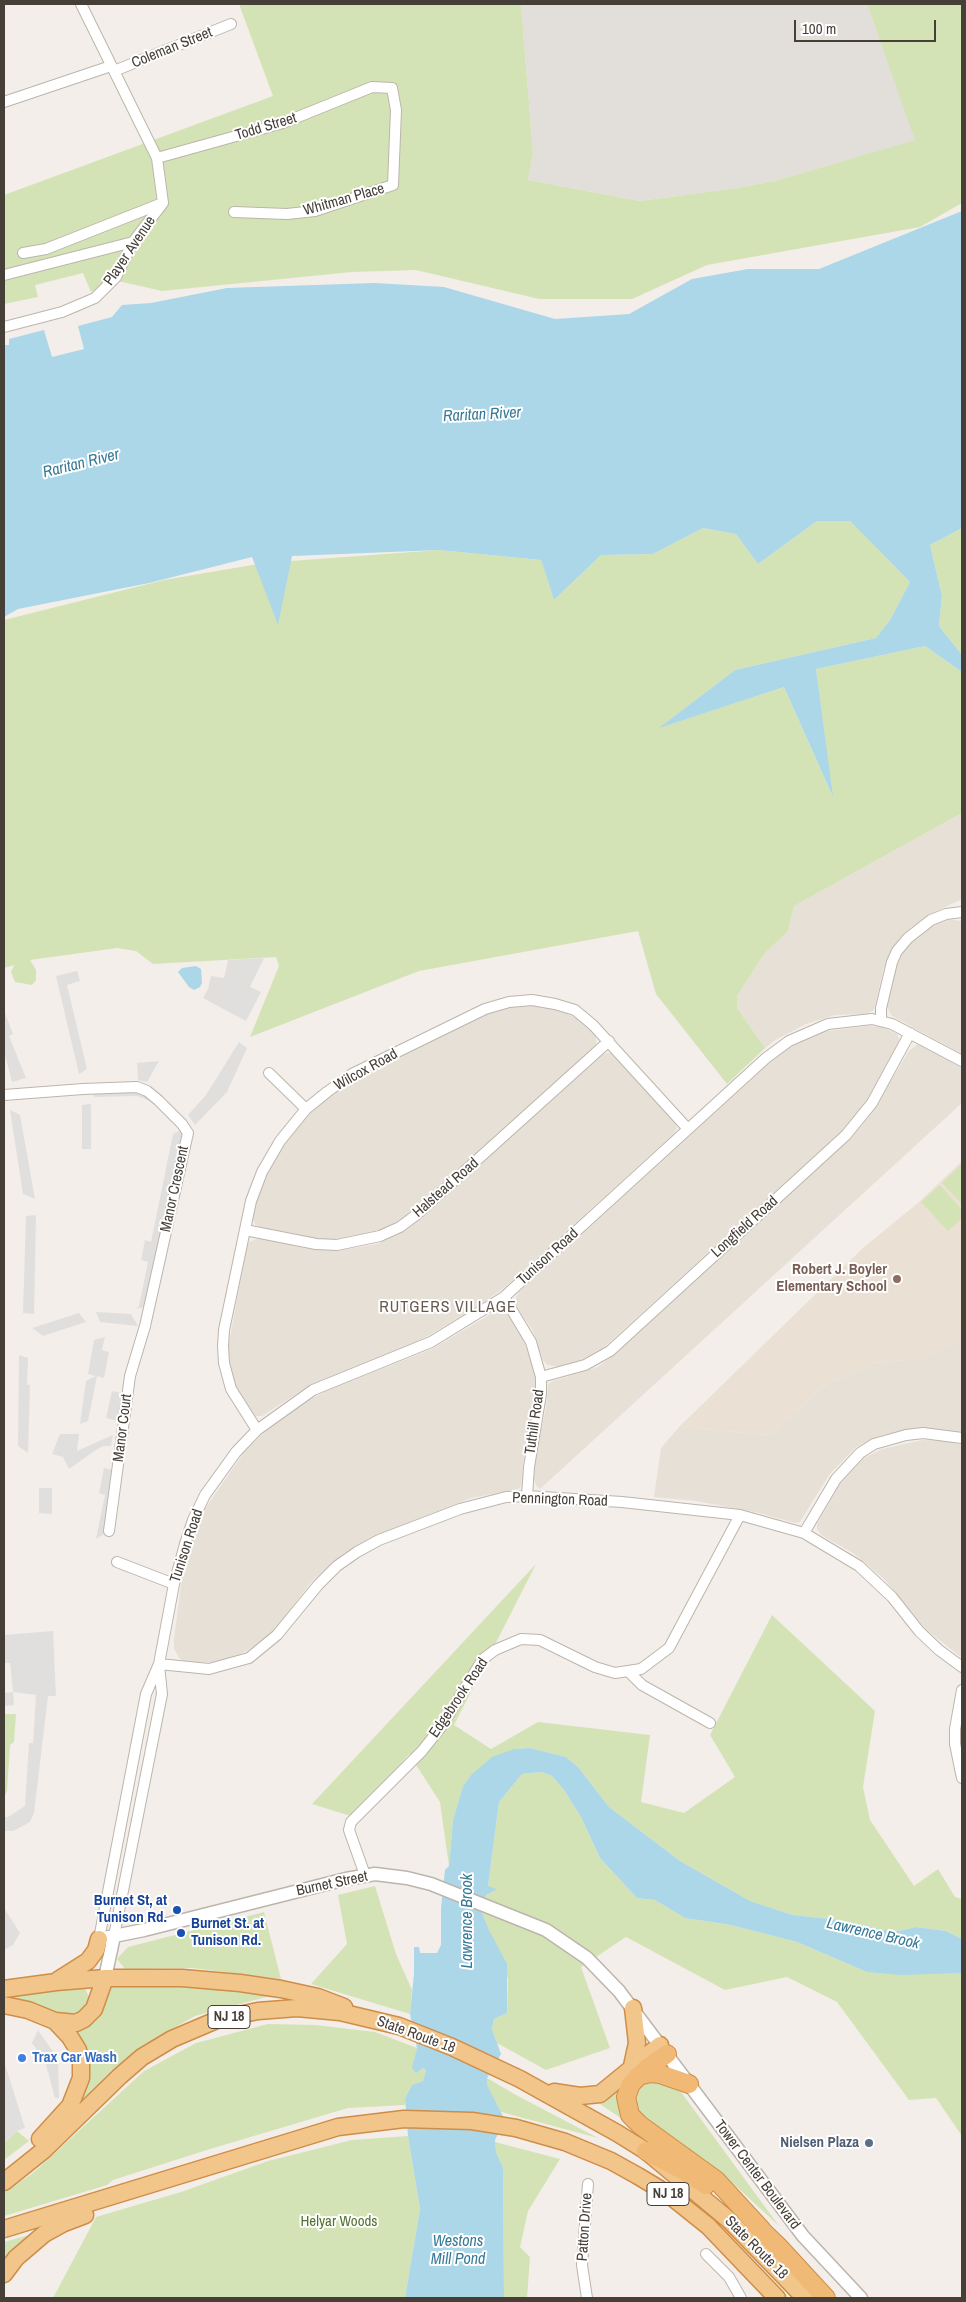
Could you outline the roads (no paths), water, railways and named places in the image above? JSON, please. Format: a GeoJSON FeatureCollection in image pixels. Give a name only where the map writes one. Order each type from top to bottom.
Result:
{"type":"FeatureCollection","features":[{"type":"Feature","properties":{"kind":"highway"},"geometry":{"type":"LineString","coordinates":[[56,1982],[88,1961],[107,1938]]}},
{"type":"Feature","properties":{"kind":"highway"},"geometry":{"type":"LineString","coordinates":[[4,2005],[28,2010],[55,2021],[71,2023],[87,2017],[96,2004],[105,1978]]}},
{"type":"Feature","properties":{"kind":"highway"},"geometry":{"type":"LineString","coordinates":[[4,1989],[105,1978],[182,1978],[260,1985],[318,1997],[381,2021]]}},
{"type":"Feature","properties":{"kind":"highway","name":"State Route 18"},"geometry":{"type":"LineString","coordinates":[[4,2182],[44,2150],[115,2080],[142,2058],[172,2039],[194,2028],[242,2013],[284,2008],[324,2010],[381,2021],[443,2043],[541,2090],[646,2151],[730,2220],[805,2298]]}},
{"type":"Feature","properties":{"kind":"highway"},"geometry":{"type":"LineString","coordinates":[[633,2008],[637,2043],[635,2071],[626,2097],[626,2107],[632,2118],[716,2180],[826,2298]]}},
{"type":"Feature","properties":{"kind":"highway"},"geometry":{"type":"LineString","coordinates":[[4,2176],[58,2120],[74,2099],[80,2085],[82,2070],[78,2050],[70,2037],[55,2021]]}},
{"type":"Feature","properties":{"kind":"highway"},"geometry":{"type":"LineString","coordinates":[[541,2090],[580,2096],[596,2096],[635,2071],[664,2049]]}},
{"type":"Feature","properties":{"kind":"highway"},"geometry":{"type":"LineString","coordinates":[[635,2071],[660,2074],[689,2084]]}},
{"type":"Feature","properties":{"kind":"highway","name":"State Route 18"},"geometry":{"type":"LineString","coordinates":[[4,2229],[303,2136],[357,2124],[404,2119],[445,2119],[487,2123],[530,2131],[565,2142],[611,2161],[668,2194],[720,2237],[777,2298]]}},
{"type":"Feature","properties":{"kind":"highway"},"geometry":{"type":"LineString","coordinates":[[646,2151],[704,2184],[762,2230]]}},
{"type":"Feature","properties":{"kind":"highway"},"geometry":{"type":"LineString","coordinates":[[4,2274],[16,2258],[44,2234],[64,2222],[98,2210],[132,2189]]}},
{"type":"Feature","properties":{"kind":"street","name":"Player Avenue"},"geometry":{"type":"LineString","coordinates":[[4,327],[62,312],[95,298],[116,277],[133,242],[163,203],[157,158],[81,4]]}},
{"type":"Feature","properties":{"kind":"street","name":"Coleman Street"},"geometry":{"type":"LineString","coordinates":[[4,102],[112,69],[231,24]]}},
{"type":"Feature","properties":{"kind":"street","name":"Todd Street"},"geometry":{"type":"LineString","coordinates":[[157,158],[283,123],[372,87],[392,88],[396,110],[393,185]]}},
{"type":"Feature","properties":{"kind":"street","name":"Whitman Place"},"geometry":{"type":"LineString","coordinates":[[234,212],[288,214],[315,211],[393,185]]}},
{"type":"Feature","properties":{"kind":"street"},"geometry":{"type":"LineString","coordinates":[[23,253],[46,249],[163,203]]}},
{"type":"Feature","properties":{"kind":"street"},"geometry":{"type":"LineString","coordinates":[[4,275],[133,242]]}},
{"type":"Feature","properties":{"kind":"street"},"geometry":{"type":"LineString","coordinates":[[881,1020],[881,1008],[892,962],[897,951],[908,938],[931,920],[946,914],[962,912]]}},
{"type":"Feature","properties":{"kind":"street","name":"Wilcox Road"},"geometry":{"type":"LineString","coordinates":[[257,1430],[231,1389],[224,1362],[224,1330],[251,1201],[262,1172],[280,1141],[306,1109],[352,1074],[485,1009],[508,1002],[532,1000],[575,1010],[609,1041],[688,1129]]}},
{"type":"Feature","properties":{"kind":"street","name":"Tunison Road"},"geometry":{"type":"LineString","coordinates":[[105,1978],[107,1938],[120,1823],[146,1694],[159,1664],[174,1584],[193,1520],[205,1495],[236,1452],[257,1430],[313,1390],[431,1342],[504,1297],[766,1058],[789,1041],[828,1024],[854,1020],[881,1020],[962,1061]]}},
{"type":"Feature","properties":{"kind":"street","name":"Longfield Road"},"geometry":{"type":"LineString","coordinates":[[541,1377],[586,1365],[610,1351],[846,1135],[872,1103],[910,1033]]}},
{"type":"Feature","properties":{"kind":"street","name":"Halstead Road"},"geometry":{"type":"LineString","coordinates":[[245,1230],[316,1244],[337,1245],[380,1236],[400,1227],[416,1215],[609,1041]]}},
{"type":"Feature","properties":{"kind":"street"},"geometry":{"type":"LineString","coordinates":[[269,1073],[306,1109]]}},
{"type":"Feature","properties":{"kind":"street","name":"Manor Crescent"},"geometry":{"type":"LineString","coordinates":[[4,1096],[82,1089],[137,1087],[147,1091],[158,1100],[182,1124],[188,1133],[145,1326]]}},
{"type":"Feature","properties":{"kind":"street","name":"Tuthill Road"},"geometry":{"type":"LineString","coordinates":[[504,1297],[531,1342],[541,1377],[542,1394],[530,1457],[527,1496]]}},
{"type":"Feature","properties":{"kind":"street","name":"Manor Court"},"geometry":{"type":"LineString","coordinates":[[109,1531],[124,1430],[126,1394],[145,1326]]}},
{"type":"Feature","properties":{"kind":"street"},"geometry":{"type":"LineString","coordinates":[[804,1533],[836,1479],[860,1453],[874,1444],[906,1435],[923,1433],[962,1438]]}},
{"type":"Feature","properties":{"kind":"street","name":"Pennington Road"},"geometry":{"type":"LineString","coordinates":[[159,1664],[209,1669],[249,1658],[277,1636],[318,1585],[337,1566],[357,1552],[379,1540],[460,1509],[506,1497],[527,1496],[622,1502],[740,1515],[804,1533],[858,1566],[892,1597],[919,1631],[939,1650],[962,1667]]}},
{"type":"Feature","properties":{"kind":"street","name":"Edgebrook Road"},"geometry":{"type":"LineString","coordinates":[[365,1875],[349,1830],[351,1822],[422,1751],[441,1727],[483,1659],[495,1650],[521,1639],[540,1640],[595,1667],[615,1673],[629,1672],[648,1665],[669,1648],[740,1515]]}},
{"type":"Feature","properties":{"kind":"street"},"geometry":{"type":"LineString","coordinates":[[117,1562],[174,1584]]}},
{"type":"Feature","properties":{"kind":"street","name":"Tunison Road"},"geometry":{"type":"LineString","coordinates":[[107,1938],[135,1826],[162,1694],[159,1664]]}},
{"type":"Feature","properties":{"kind":"street"},"geometry":{"type":"LineString","coordinates":[[629,1672],[642,1685],[710,1723]]}},
{"type":"Feature","properties":{"kind":"street"},"geometry":{"type":"LineString","coordinates":[[962,1690],[955,1729],[958,1762],[962,1778]]}},
{"type":"Feature","properties":{"kind":"street"},"geometry":{"type":"LineString","coordinates":[[120,1823],[135,1826]]}},
{"type":"Feature","properties":{"kind":"street","name":"Burnet Street"},"geometry":{"type":"LineString","coordinates":[[107,1938],[365,1875],[407,1878],[441,1888],[546,1930],[567,1943],[598,1968],[633,2008],[664,2049]]}},
{"type":"Feature","properties":{"kind":"street","name":"Tower Center Boulevard"},"geometry":{"type":"LineString","coordinates":[[664,2049],[803,2236],[861,2298]]}},
{"type":"Feature","properties":{"kind":"street","name":"Patton Drive"},"geometry":{"type":"LineString","coordinates":[[588,2184],[582,2265],[588,2298]]}},
{"type":"Feature","properties":{"kind":"street"},"geometry":{"type":"LineString","coordinates":[[706,2254],[729,2277],[741,2298]]}},
{"type":"Feature","properties":{"kind":"water","name":"Raritan River"},"geometry":{"type":"Polygon","coordinates":[[[962,211],[962,528],[930,545],[942,596],[939,626],[962,655],[962,672],[925,646],[816,669],[833,797],[784,687],[659,728],[735,670],[876,638],[890,620],[910,582],[850,521],[817,521],[758,564],[736,534],[703,528],[653,554],[601,555],[554,600],[541,560],[439,550],[292,556],[278,625],[252,557],[149,583],[18,609],[4,617],[4,345],[9,345],[9,339],[44,330],[52,357],[84,349],[78,326],[112,317],[122,305],[151,303],[227,288],[375,283],[444,287],[555,319],[629,314],[692,279],[748,269],[819,269],[962,211]]]}},
{"type":"Feature","properties":{"kind":"water"},"geometry":{"type":"Polygon","coordinates":[[[196,966],[201,969],[202,983],[200,987],[194,990],[189,987],[178,972],[182,968],[196,966]]]}},
{"type":"Feature","properties":{"kind":"water"},"geometry":{"type":"Polygon","coordinates":[[[530,1748],[566,1757],[578,1767],[609,1807],[680,1861],[750,1901],[793,1915],[839,1920],[884,1930],[899,1931],[916,1927],[946,1931],[962,1939],[962,1973],[901,1975],[867,1972],[797,1942],[731,1925],[685,1918],[655,1900],[637,1898],[600,1858],[581,1817],[564,1790],[552,1776],[542,1772],[522,1774],[499,1802],[488,1886],[497,1889],[486,1895],[482,1913],[507,1964],[507,2013],[494,2019],[492,2029],[501,2054],[487,2078],[487,2085],[503,2116],[502,2126],[495,2140],[496,2152],[503,2168],[504,2298],[405,2298],[420,2209],[408,2136],[405,2098],[412,2085],[423,2081],[426,2070],[423,2068],[416,2073],[412,2068],[417,2048],[410,2014],[414,1974],[414,1947],[419,1947],[420,1953],[437,1953],[441,1945],[441,1908],[445,1870],[449,1866],[453,1820],[463,1786],[471,1775],[492,1757],[514,1749],[530,1748]]]}},
{"type":"Feature","properties":{"kind":"place","name":"Robert J. Boyler Elementary School"},"geometry":{"type":"Point","coordinates":[897,1279]}},
{"type":"Feature","properties":{"kind":"place","name":"Burnet St, at Tunison Rd."},"geometry":{"type":"Point","coordinates":[177,1910]}},
{"type":"Feature","properties":{"kind":"place","name":"Burnet St. at Tunison Rd."},"geometry":{"type":"Point","coordinates":[181,1933]}},
{"type":"Feature","properties":{"kind":"place","name":"Trax Car Wash"},"geometry":{"type":"Point","coordinates":[22,2058]}},
{"type":"Feature","properties":{"kind":"place","name":"Nielsen Plaza"},"geometry":{"type":"Point","coordinates":[869,2143]}},
{"type":"Feature","properties":{"kind":"district","name":"RUTGERS VILLAGE"},"geometry":{"type":"Point","coordinates":[448,1308]}},
{"type":"Feature","properties":{"kind":"water label","name":"Lawrence Brook"},"geometry":{"type":"Point","coordinates":[468,1921]}},
{"type":"Feature","properties":{"kind":"water label","name":"Lawrence Brook"},"geometry":{"type":"Point","coordinates":[873,1934]}},
{"type":"Feature","properties":{"kind":"water label","name":"Westons Mill Pond"},"geometry":{"type":"Point","coordinates":[458,2251]}},
{"type":"Feature","properties":{"kind":"park label","name":"Helyar Woods"},"geometry":{"type":"Point","coordinates":[339,2222]}}]}
